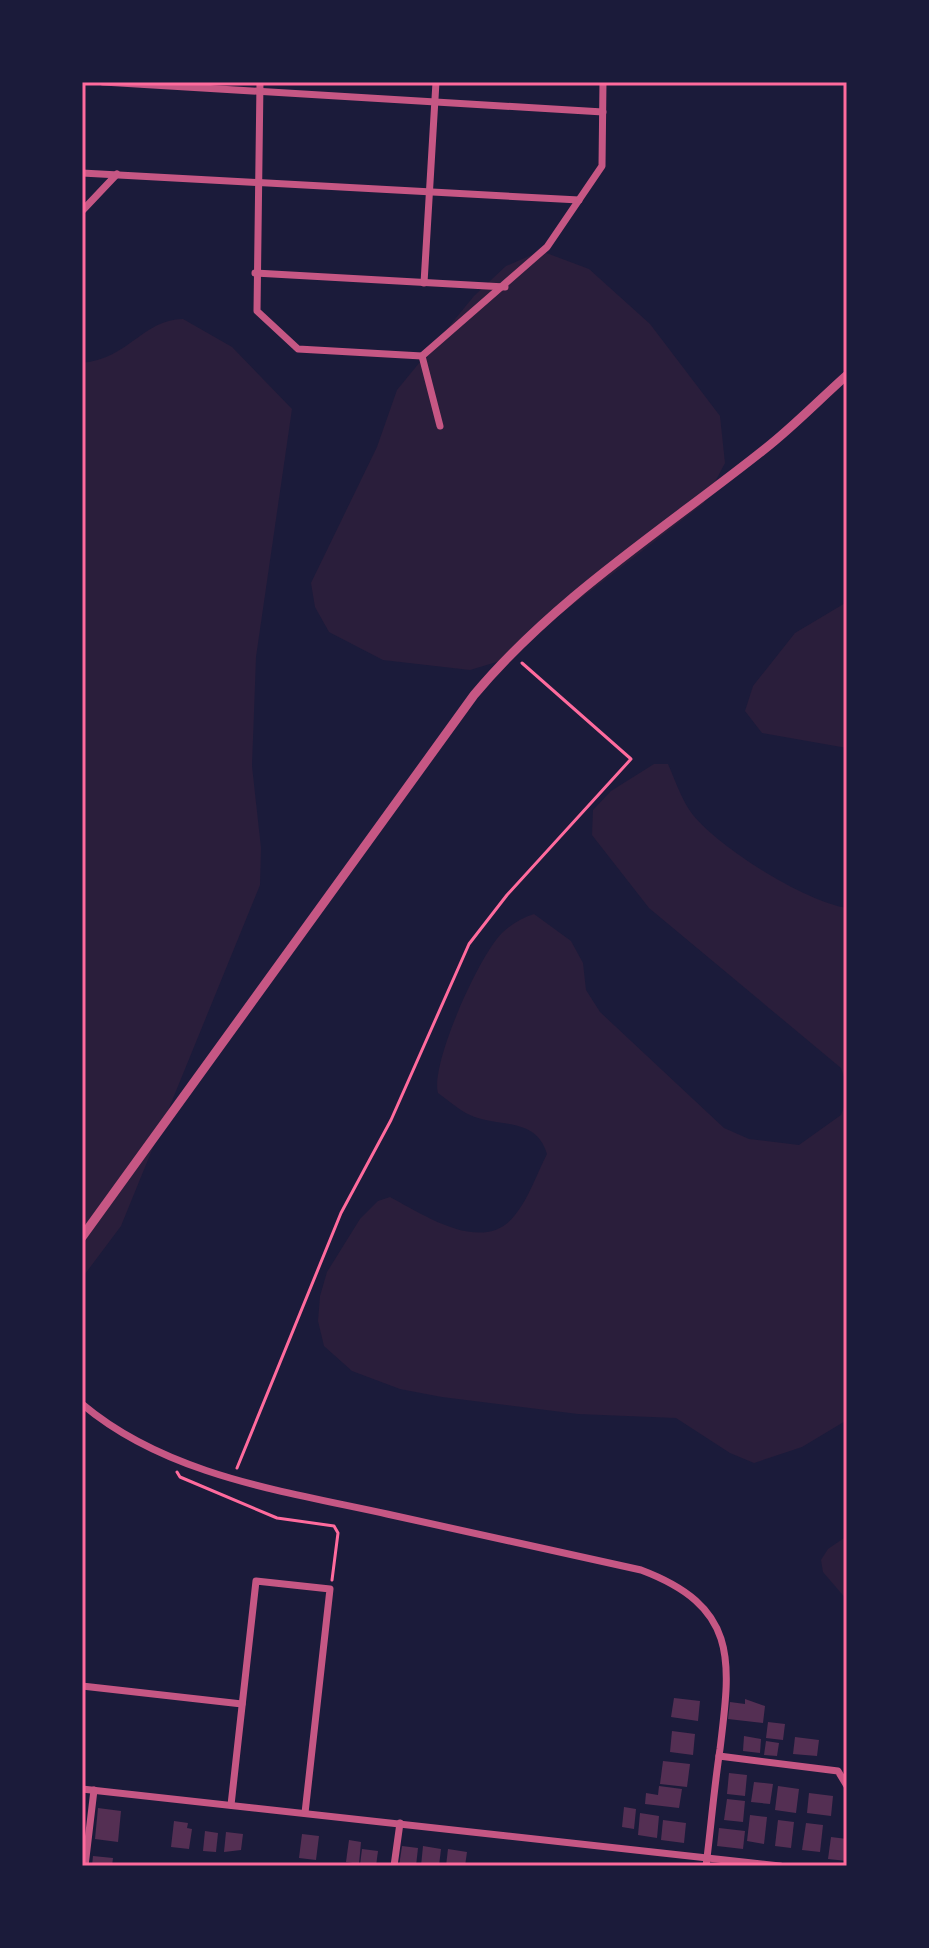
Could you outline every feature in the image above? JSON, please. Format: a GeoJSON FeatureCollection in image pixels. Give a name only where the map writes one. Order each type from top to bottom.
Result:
{"type":"FeatureCollection","features":[{"type":"Feature","properties":{"kind":"street"},"geometry":{"type":"LineString","coordinates":[[103,82],[603,112]]}},
{"type":"Feature","properties":{"kind":"street"},"geometry":{"type":"LineString","coordinates":[[260,82],[260,183],[255,273],[257,311],[298,349],[422,356],[505,287],[547,247],[602,166],[603,82]]}},
{"type":"Feature","properties":{"kind":"street"},"geometry":{"type":"LineString","coordinates":[[424,283],[436,82]]}},
{"type":"Feature","properties":{"kind":"street"},"geometry":{"type":"LineString","coordinates":[[82,173],[579,200]]}},
{"type":"Feature","properties":{"kind":"street"},"geometry":{"type":"LineString","coordinates":[[82,211],[117,174]]}},
{"type":"Feature","properties":{"kind":"street"},"geometry":{"type":"LineString","coordinates":[[255,273],[505,287]]}},
{"type":"Feature","properties":{"kind":"street"},"geometry":{"type":"LineString","coordinates":[[422,356],[440,426]]}},
{"type":"Feature","properties":{"kind":"street"},"geometry":{"type":"LineString","coordinates":[[82,1237],[474,695],[510,652],[593,580],[769,446],[847,375]]}},
{"type":"Feature","properties":{"kind":"street"},"geometry":{"type":"LineString","coordinates":[[82,1404],[105,1424],[170,1458],[233,1478],[641,1570],[689,1592],[713,1621],[727,1657],[729,1678],[706,1862]]}},
{"type":"Feature","properties":{"kind":"street"},"geometry":{"type":"LineString","coordinates":[[231,1805],[256,1581],[330,1589],[305,1813]]}},
{"type":"Feature","properties":{"kind":"street"},"geometry":{"type":"LineString","coordinates":[[82,1686],[242,1704]]}},
{"type":"Feature","properties":{"kind":"street"},"geometry":{"type":"LineString","coordinates":[[719,1756],[838,1771],[847,1786]]}},
{"type":"Feature","properties":{"kind":"street"},"geometry":{"type":"LineString","coordinates":[[82,1789],[400,1823],[706,1862],[780,1866]]}},
{"type":"Feature","properties":{"kind":"street"},"geometry":{"type":"LineString","coordinates":[[85,1866],[94,1790]]}},
{"type":"Feature","properties":{"kind":"street"},"geometry":{"type":"LineString","coordinates":[[394,1866],[400,1823]]}},
{"type":"Feature","properties":{"kind":"path"},"geometry":{"type":"LineString","coordinates":[[233,1478],[341,1213],[391,1120],[469,944],[507,895],[631,759],[510,652]]}},
{"type":"Feature","properties":{"kind":"path"},"geometry":{"type":"LineString","coordinates":[[170,1458],[180,1477],[234,1502],[294,1523],[334,1526],[338,1533],[330,1589]]}},
{"type":"Feature","properties":{"kind":"shaded area"},"geometry":{"type":"Polygon","coordinates":[[[541,251],[589,269],[650,324],[720,416],[725,463],[704,503],[500,661],[470,670],[383,660],[329,632],[315,607],[311,583],[377,447],[397,390],[474,296],[506,266],[541,251]]]}},
{"type":"Feature","properties":{"kind":"shaded area"},"geometry":{"type":"Polygon","coordinates":[[[183,319],[232,347],[292,409],[256,657],[252,766],[261,848],[260,885],[121,1226],[82,1278],[82,363],[112,354],[157,326],[183,319]]]}},
{"type":"Feature","properties":{"kind":"shaded area"},"geometry":{"type":"Polygon","coordinates":[[[847,602],[847,748],[762,733],[745,711],[753,686],[795,633],[847,602]]]}},
{"type":"Feature","properties":{"kind":"shaded area"},"geometry":{"type":"Polygon","coordinates":[[[654,764],[668,764],[693,815],[743,858],[809,895],[847,908],[847,1086],[841,1068],[649,908],[592,835],[593,810],[611,791],[654,764]]]}},
{"type":"Feature","properties":{"kind":"shaded area"},"geometry":{"type":"Polygon","coordinates":[[[534,914],[571,941],[583,963],[586,990],[600,1012],[724,1128],[749,1139],[799,1145],[841,1115],[847,1098],[847,1420],[802,1447],[754,1463],[730,1453],[676,1418],[578,1414],[400,1389],[352,1371],[324,1346],[318,1321],[320,1296],[327,1272],[360,1219],[378,1201],[390,1197],[454,1228],[487,1232],[502,1227],[515,1215],[529,1193],[547,1154],[542,1142],[525,1128],[470,1115],[438,1093],[438,1079],[449,1035],[482,963],[505,930],[534,914]]]}},
{"type":"Feature","properties":{"kind":"shaded area"},"geometry":{"type":"Polygon","coordinates":[[[847,1536],[847,1600],[823,1572],[821,1560],[828,1549],[847,1536]]]}},
{"type":"Feature","properties":{"kind":"building"},"geometry":{"type":"Polygon","coordinates":[[[674,1698],[700,1701],[698,1721],[671,1717],[674,1698]]]}},
{"type":"Feature","properties":{"kind":"building"},"geometry":{"type":"Polygon","coordinates":[[[745,1699],[765,1706],[763,1723],[728,1719],[730,1702],[745,1704],[745,1699]]]}},
{"type":"Feature","properties":{"kind":"building"},"geometry":{"type":"Polygon","coordinates":[[[768,1722],[785,1724],[783,1740],[766,1738],[768,1722]]]}},
{"type":"Feature","properties":{"kind":"building"},"geometry":{"type":"Polygon","coordinates":[[[672,1731],[695,1734],[693,1755],[670,1752],[672,1731]]]}},
{"type":"Feature","properties":{"kind":"building"},"geometry":{"type":"Polygon","coordinates":[[[744,1736],[761,1739],[760,1753],[743,1751],[744,1736]]]}},
{"type":"Feature","properties":{"kind":"building"},"geometry":{"type":"Polygon","coordinates":[[[795,1737],[819,1740],[817,1756],[793,1754],[795,1737]]]}},
{"type":"Feature","properties":{"kind":"building"},"geometry":{"type":"Polygon","coordinates":[[[766,1741],[779,1743],[777,1756],[764,1755],[766,1741]]]}},
{"type":"Feature","properties":{"kind":"building"},"geometry":{"type":"Polygon","coordinates":[[[663,1761],[690,1764],[687,1787],[660,1784],[663,1761]]]}},
{"type":"Feature","properties":{"kind":"building"},"geometry":{"type":"Polygon","coordinates":[[[729,1773],[747,1775],[745,1796],[727,1794],[729,1773]]]}},
{"type":"Feature","properties":{"kind":"building"},"geometry":{"type":"Polygon","coordinates":[[[754,1782],[773,1784],[770,1804],[751,1802],[754,1782]]]}},
{"type":"Feature","properties":{"kind":"building"},"geometry":{"type":"Polygon","coordinates":[[[659,1786],[682,1789],[679,1808],[645,1804],[646,1793],[658,1795],[659,1786]]]}},
{"type":"Feature","properties":{"kind":"building"},"geometry":{"type":"Polygon","coordinates":[[[778,1786],[799,1789],[796,1813],[775,1810],[778,1786]]]}},
{"type":"Feature","properties":{"kind":"building"},"geometry":{"type":"Polygon","coordinates":[[[809,1793],[833,1796],[831,1816],[807,1813],[809,1793]]]}},
{"type":"Feature","properties":{"kind":"building"},"geometry":{"type":"Polygon","coordinates":[[[727,1799],[745,1801],[743,1822],[724,1820],[727,1799]]]}},
{"type":"Feature","properties":{"kind":"building"},"geometry":{"type":"Polygon","coordinates":[[[624,1807],[636,1809],[634,1829],[622,1827],[624,1807]]]}},
{"type":"Feature","properties":{"kind":"building"},"geometry":{"type":"Polygon","coordinates":[[[98,1808],[121,1811],[118,1842],[95,1839],[98,1808]]]}},
{"type":"Feature","properties":{"kind":"building"},"geometry":{"type":"Polygon","coordinates":[[[640,1813],[659,1816],[657,1838],[638,1835],[640,1813]]]}},
{"type":"Feature","properties":{"kind":"building"},"geometry":{"type":"Polygon","coordinates":[[[750,1815],[767,1817],[764,1844],[747,1841],[750,1815]]]}},
{"type":"Feature","properties":{"kind":"building"},"geometry":{"type":"Polygon","coordinates":[[[663,1820],[686,1823],[684,1843],[661,1840],[663,1820]]]}},
{"type":"Feature","properties":{"kind":"building"},"geometry":{"type":"Polygon","coordinates":[[[778,1820],[794,1822],[791,1848],[775,1846],[778,1820]]]}},
{"type":"Feature","properties":{"kind":"building"},"geometry":{"type":"Polygon","coordinates":[[[174,1821],[188,1823],[187,1828],[192,1829],[189,1849],[171,1847],[174,1821]]]}},
{"type":"Feature","properties":{"kind":"building"},"geometry":{"type":"Polygon","coordinates":[[[806,1823],[823,1825],[820,1852],[802,1850],[806,1823]]]}},
{"type":"Feature","properties":{"kind":"building"},"geometry":{"type":"Polygon","coordinates":[[[719,1828],[745,1831],[743,1849],[717,1846],[719,1828]]]}},
{"type":"Feature","properties":{"kind":"building"},"geometry":{"type":"Polygon","coordinates":[[[205,1831],[218,1833],[216,1852],[203,1851],[205,1831]]]}},
{"type":"Feature","properties":{"kind":"building"},"geometry":{"type":"Polygon","coordinates":[[[226,1832],[243,1834],[241,1850],[224,1852],[226,1832]]]}},
{"type":"Feature","properties":{"kind":"building"},"geometry":{"type":"Polygon","coordinates":[[[302,1834],[319,1836],[316,1860],[299,1858],[302,1834]]]}},
{"type":"Feature","properties":{"kind":"building"},"geometry":{"type":"Polygon","coordinates":[[[831,1837],[847,1839],[847,1861],[828,1859],[831,1837]]]}},
{"type":"Feature","properties":{"kind":"building"},"geometry":{"type":"Polygon","coordinates":[[[349,1840],[361,1842],[359,1864],[346,1862],[349,1840]]]}},
{"type":"Feature","properties":{"kind":"building"},"geometry":{"type":"Polygon","coordinates":[[[402,1846],[418,1848],[416,1866],[399,1866],[402,1846]]]}},
{"type":"Feature","properties":{"kind":"building"},"geometry":{"type":"Polygon","coordinates":[[[423,1846],[441,1849],[439,1866],[421,1866],[423,1846]]]}},
{"type":"Feature","properties":{"kind":"building"},"geometry":{"type":"Polygon","coordinates":[[[362,1849],[378,1851],[376,1866],[360,1865],[362,1849]]]}},
{"type":"Feature","properties":{"kind":"building"},"geometry":{"type":"Polygon","coordinates":[[[448,1849],[467,1852],[465,1866],[446,1866],[448,1849]]]}},
{"type":"Feature","properties":{"kind":"building"},"geometry":{"type":"Polygon","coordinates":[[[93,1856],[113,1858],[112,1866],[92,1866],[93,1856]]]}}]}
